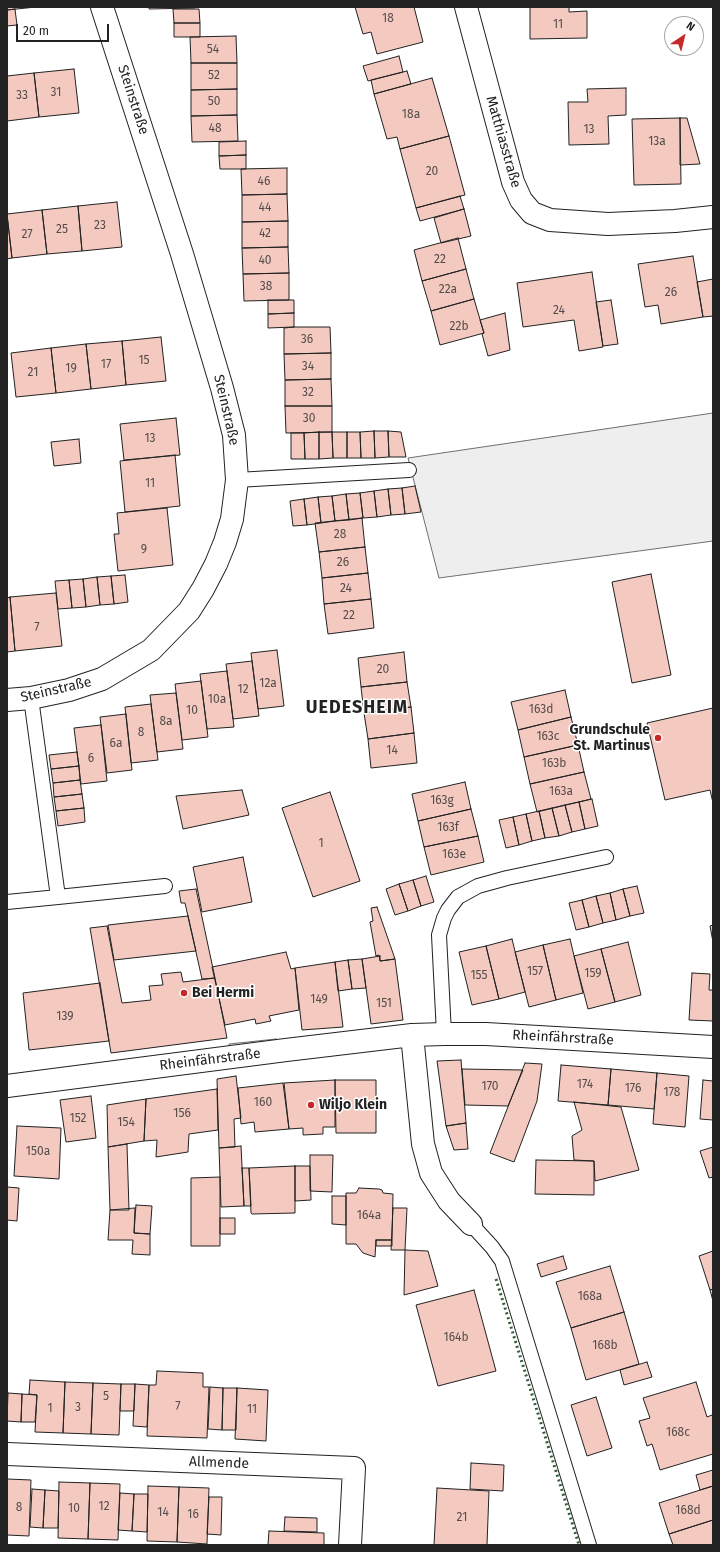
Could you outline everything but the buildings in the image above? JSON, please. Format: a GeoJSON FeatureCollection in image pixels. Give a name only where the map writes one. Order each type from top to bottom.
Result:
{"type":"FeatureCollection","features":[{"type":"Feature","properties":{"kind":"street","name":"Steinstraße"},"geometry":{"type":"LineString","coordinates":[[7,700],[31,698],[69,690],[102,679],[127,666],[152,650],[189,611],[204,589],[225,542],[232,519],[237,480],[234,435],[222,388],[182,254],[102,7]]}},
{"type":"Feature","properties":{"kind":"street","name":"Matthiasstraße"},"geometry":{"type":"LineString","coordinates":[[466,7],[512,182],[521,200],[532,213],[550,220],[608,224],[675,221],[713,217]]}},
{"type":"Feature","properties":{"kind":"street","name":"Rheinfährstraße"},"geometry":{"type":"LineString","coordinates":[[7,1086],[286,1050],[412,1036],[444,1034],[486,1034],[713,1047]]}},
{"type":"Feature","properties":{"kind":"street"},"geometry":{"type":"LineString","coordinates":[[412,1036],[423,1144],[431,1173],[450,1201],[471,1224]]}},
{"type":"Feature","properties":{"kind":"street","name":"Allmende"},"geometry":{"type":"LineString","coordinates":[[7,1454],[354,1468],[350,1545]]}},
{"type":"Feature","properties":{"kind":"lane"},"geometry":{"type":"LineString","coordinates":[[237,480],[409,470]]}},
{"type":"Feature","properties":{"kind":"lane"},"geometry":{"type":"LineString","coordinates":[[31,698],[58,897]]}},
{"type":"Feature","properties":{"kind":"lane"},"geometry":{"type":"LineString","coordinates":[[444,1034],[439,935],[444,918],[458,897],[478,886],[507,878],[606,857]]}},
{"type":"Feature","properties":{"kind":"lane"},"geometry":{"type":"LineString","coordinates":[[7,902],[165,886]]}},
{"type":"Feature","properties":{"kind":"lane"},"geometry":{"type":"LineString","coordinates":[[471,1224],[492,1247],[502,1261],[589,1545]]}},
{"type":"Feature","properties":{"kind":"shaded area"},"geometry":{"type":"Polygon","coordinates":[[[713,413],[713,541],[439,578],[408,458],[713,413]]]}},
{"type":"Feature","properties":{"kind":"shaded area"},"geometry":{"type":"Polygon","coordinates":[[[276,1039],[277,1047],[230,1052],[229,1044],[276,1039]]]}},
{"type":"Feature","properties":{"kind":"hedge"},"geometry":{"type":"LineString","coordinates":[[496,1279],[579,1545]]}},
{"type":"Feature","properties":{"kind":"place","name":"Grundschule St. Martinus"},"geometry":{"type":"Point","coordinates":[658,738]}},
{"type":"Feature","properties":{"kind":"place","name":"Bei Hermi"},"geometry":{"type":"Point","coordinates":[184,993]}},
{"type":"Feature","properties":{"kind":"place","name":"Wiljo Klein"},"geometry":{"type":"Point","coordinates":[311,1105]}},
{"type":"Feature","properties":{"kind":"district","name":"UEDESHEIM"},"geometry":{"type":"Point","coordinates":[357,708]}}]}
